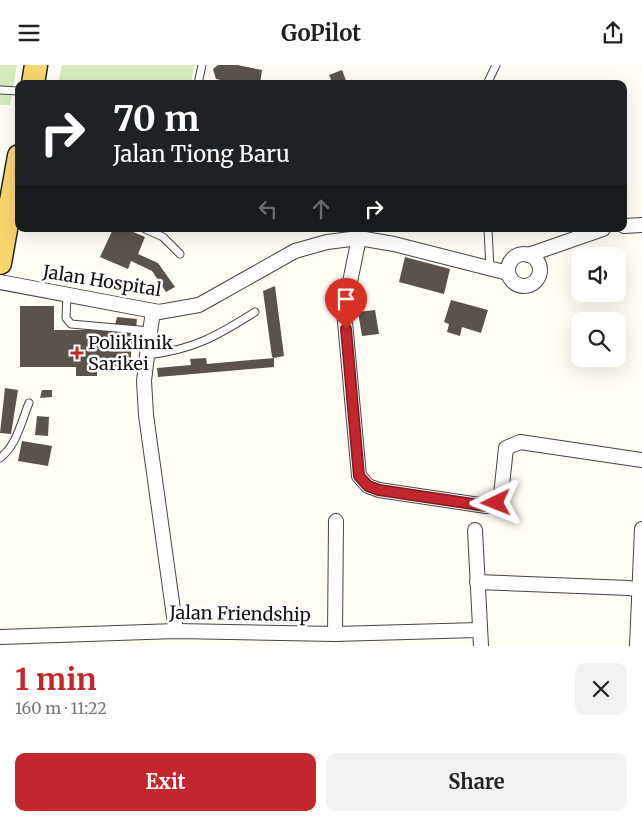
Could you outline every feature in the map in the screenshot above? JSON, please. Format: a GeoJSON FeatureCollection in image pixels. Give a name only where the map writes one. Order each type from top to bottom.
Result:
{"type":"FeatureCollection","features":[{"type":"Feature","properties":{"kind":"main road"},"geometry":{"type":"LineString","coordinates":[[34,80],[36,65]]}},
{"type":"Feature","properties":{"kind":"main road"},"geometry":{"type":"LineString","coordinates":[[0,263],[13,175]]}},
{"type":"Feature","properties":{"kind":"street"},"geometry":{"type":"LineString","coordinates":[[627,226],[642,225]]}},
{"type":"Feature","properties":{"kind":"street"},"geometry":{"type":"LineString","coordinates":[[528,255],[540,265],[540,275],[533,284],[528,286],[518,285],[510,278],[508,273],[513,258],[517,255],[528,255],[594,232]]}},
{"type":"Feature","properties":{"kind":"street"},"geometry":{"type":"LineString","coordinates":[[360,233],[344,311],[359,476],[368,486],[379,490],[486,506],[496,503],[501,495],[506,448],[513,443],[520,442],[642,460]]}},
{"type":"Feature","properties":{"kind":"street","name":"Jalan Hospital"},"geometry":{"type":"LineString","coordinates":[[0,282],[159,312],[199,305],[295,251],[360,233],[508,273]]}},
{"type":"Feature","properties":{"kind":"street"},"geometry":{"type":"LineString","coordinates":[[153,311],[144,381],[146,415],[176,631]]}},
{"type":"Feature","properties":{"kind":"street"},"geometry":{"type":"LineString","coordinates":[[335,634],[336,521]]}},
{"type":"Feature","properties":{"kind":"street"},"geometry":{"type":"LineString","coordinates":[[637,646],[640,620],[639,590],[642,529]]}},
{"type":"Feature","properties":{"kind":"street"},"geometry":{"type":"LineString","coordinates":[[475,530],[481,646]]}},
{"type":"Feature","properties":{"kind":"street"},"geometry":{"type":"LineString","coordinates":[[477,582],[629,588],[639,590]]}},
{"type":"Feature","properties":{"kind":"street","name":"Jalan Friendship"},"geometry":{"type":"LineString","coordinates":[[0,637],[176,631],[335,634],[479,630]]}},
{"type":"Feature","properties":{"kind":"lane"},"geometry":{"type":"LineString","coordinates":[[199,80],[202,65]]}},
{"type":"Feature","properties":{"kind":"lane"},"geometry":{"type":"LineString","coordinates":[[490,80],[496,65]]}},
{"type":"Feature","properties":{"kind":"lane"},"geometry":{"type":"LineString","coordinates":[[0,90],[15,91]]}},
{"type":"Feature","properties":{"kind":"lane"},"geometry":{"type":"LineString","coordinates":[[152,232],[163,237],[180,254]]}},
{"type":"Feature","properties":{"kind":"lane"},"geometry":{"type":"LineString","coordinates":[[488,232],[490,269]]}},
{"type":"Feature","properties":{"kind":"lane"},"geometry":{"type":"LineString","coordinates":[[67,295],[66,319],[71,324],[149,343],[176,352],[215,338],[255,312]]}},
{"type":"Feature","properties":{"kind":"lane"},"geometry":{"type":"LineString","coordinates":[[0,458],[10,448],[16,437],[29,403]]}},
{"type":"Feature","properties":{"kind":"green space"},"geometry":{"type":"Polygon","coordinates":[[[0,65],[17,65],[10,105],[0,105],[0,65]]]}},
{"type":"Feature","properties":{"kind":"green space"},"geometry":{"type":"Polygon","coordinates":[[[62,65],[194,65],[192,80],[59,80],[62,65]]]}},
{"type":"Feature","properties":{"kind":"building"},"geometry":{"type":"Polygon","coordinates":[[[218,65],[237,65],[262,70],[261,80],[221,80],[216,79],[213,69],[218,65]]]}},
{"type":"Feature","properties":{"kind":"building"},"geometry":{"type":"Polygon","coordinates":[[[342,70],[346,80],[331,80],[329,75],[342,70]]]}},
{"type":"Feature","properties":{"kind":"building"},"geometry":{"type":"Polygon","coordinates":[[[112,232],[133,232],[145,237],[138,254],[158,263],[175,287],[166,292],[152,271],[131,261],[128,269],[100,257],[112,232]]]}},
{"type":"Feature","properties":{"kind":"building"},"geometry":{"type":"Polygon","coordinates":[[[405,257],[450,269],[444,294],[399,282],[405,257]]]}},
{"type":"Feature","properties":{"kind":"building"},"geometry":{"type":"Polygon","coordinates":[[[275,286],[284,356],[272,357],[263,291],[275,286]]]}},
{"type":"Feature","properties":{"kind":"building"},"geometry":{"type":"Polygon","coordinates":[[[451,300],[488,310],[481,333],[462,327],[460,336],[447,332],[449,324],[444,322],[451,300]]]}},
{"type":"Feature","properties":{"kind":"building"},"geometry":{"type":"Polygon","coordinates":[[[20,306],[54,306],[54,330],[131,330],[131,339],[156,339],[156,347],[131,347],[131,366],[97,366],[97,376],[76,376],[76,367],[20,367],[20,306]]]}},
{"type":"Feature","properties":{"kind":"building"},"geometry":{"type":"Polygon","coordinates":[[[375,310],[379,334],[362,336],[358,312],[375,310]]]}},
{"type":"Feature","properties":{"kind":"building"},"geometry":{"type":"Polygon","coordinates":[[[117,317],[137,319],[136,328],[115,325],[117,317]]]}},
{"type":"Feature","properties":{"kind":"building"},"geometry":{"type":"Polygon","coordinates":[[[206,358],[207,364],[274,358],[274,367],[158,377],[157,368],[191,365],[190,359],[206,358]]]}},
{"type":"Feature","properties":{"kind":"building"},"geometry":{"type":"Polygon","coordinates":[[[5,388],[18,390],[11,434],[0,433],[5,388]]]}},
{"type":"Feature","properties":{"kind":"building"},"geometry":{"type":"Polygon","coordinates":[[[42,390],[52,390],[52,397],[40,398],[42,390]]]}},
{"type":"Feature","properties":{"kind":"building"},"geometry":{"type":"Polygon","coordinates":[[[37,416],[49,417],[48,436],[35,435],[37,416]]]}},
{"type":"Feature","properties":{"kind":"building"},"geometry":{"type":"Polygon","coordinates":[[[22,441],[52,446],[48,466],[18,461],[22,441]]]}},
{"type":"Feature","properties":{"kind":"place","name":"Poliklinik Sarikei"},"geometry":{"type":"Point","coordinates":[77,353]}},
{"type":"Feature","properties":{"kind":"route"},"geometry":{"type":"LineString","coordinates":[[346,329],[359,476],[368,486],[379,490],[486,506],[496,503]]}}]}
